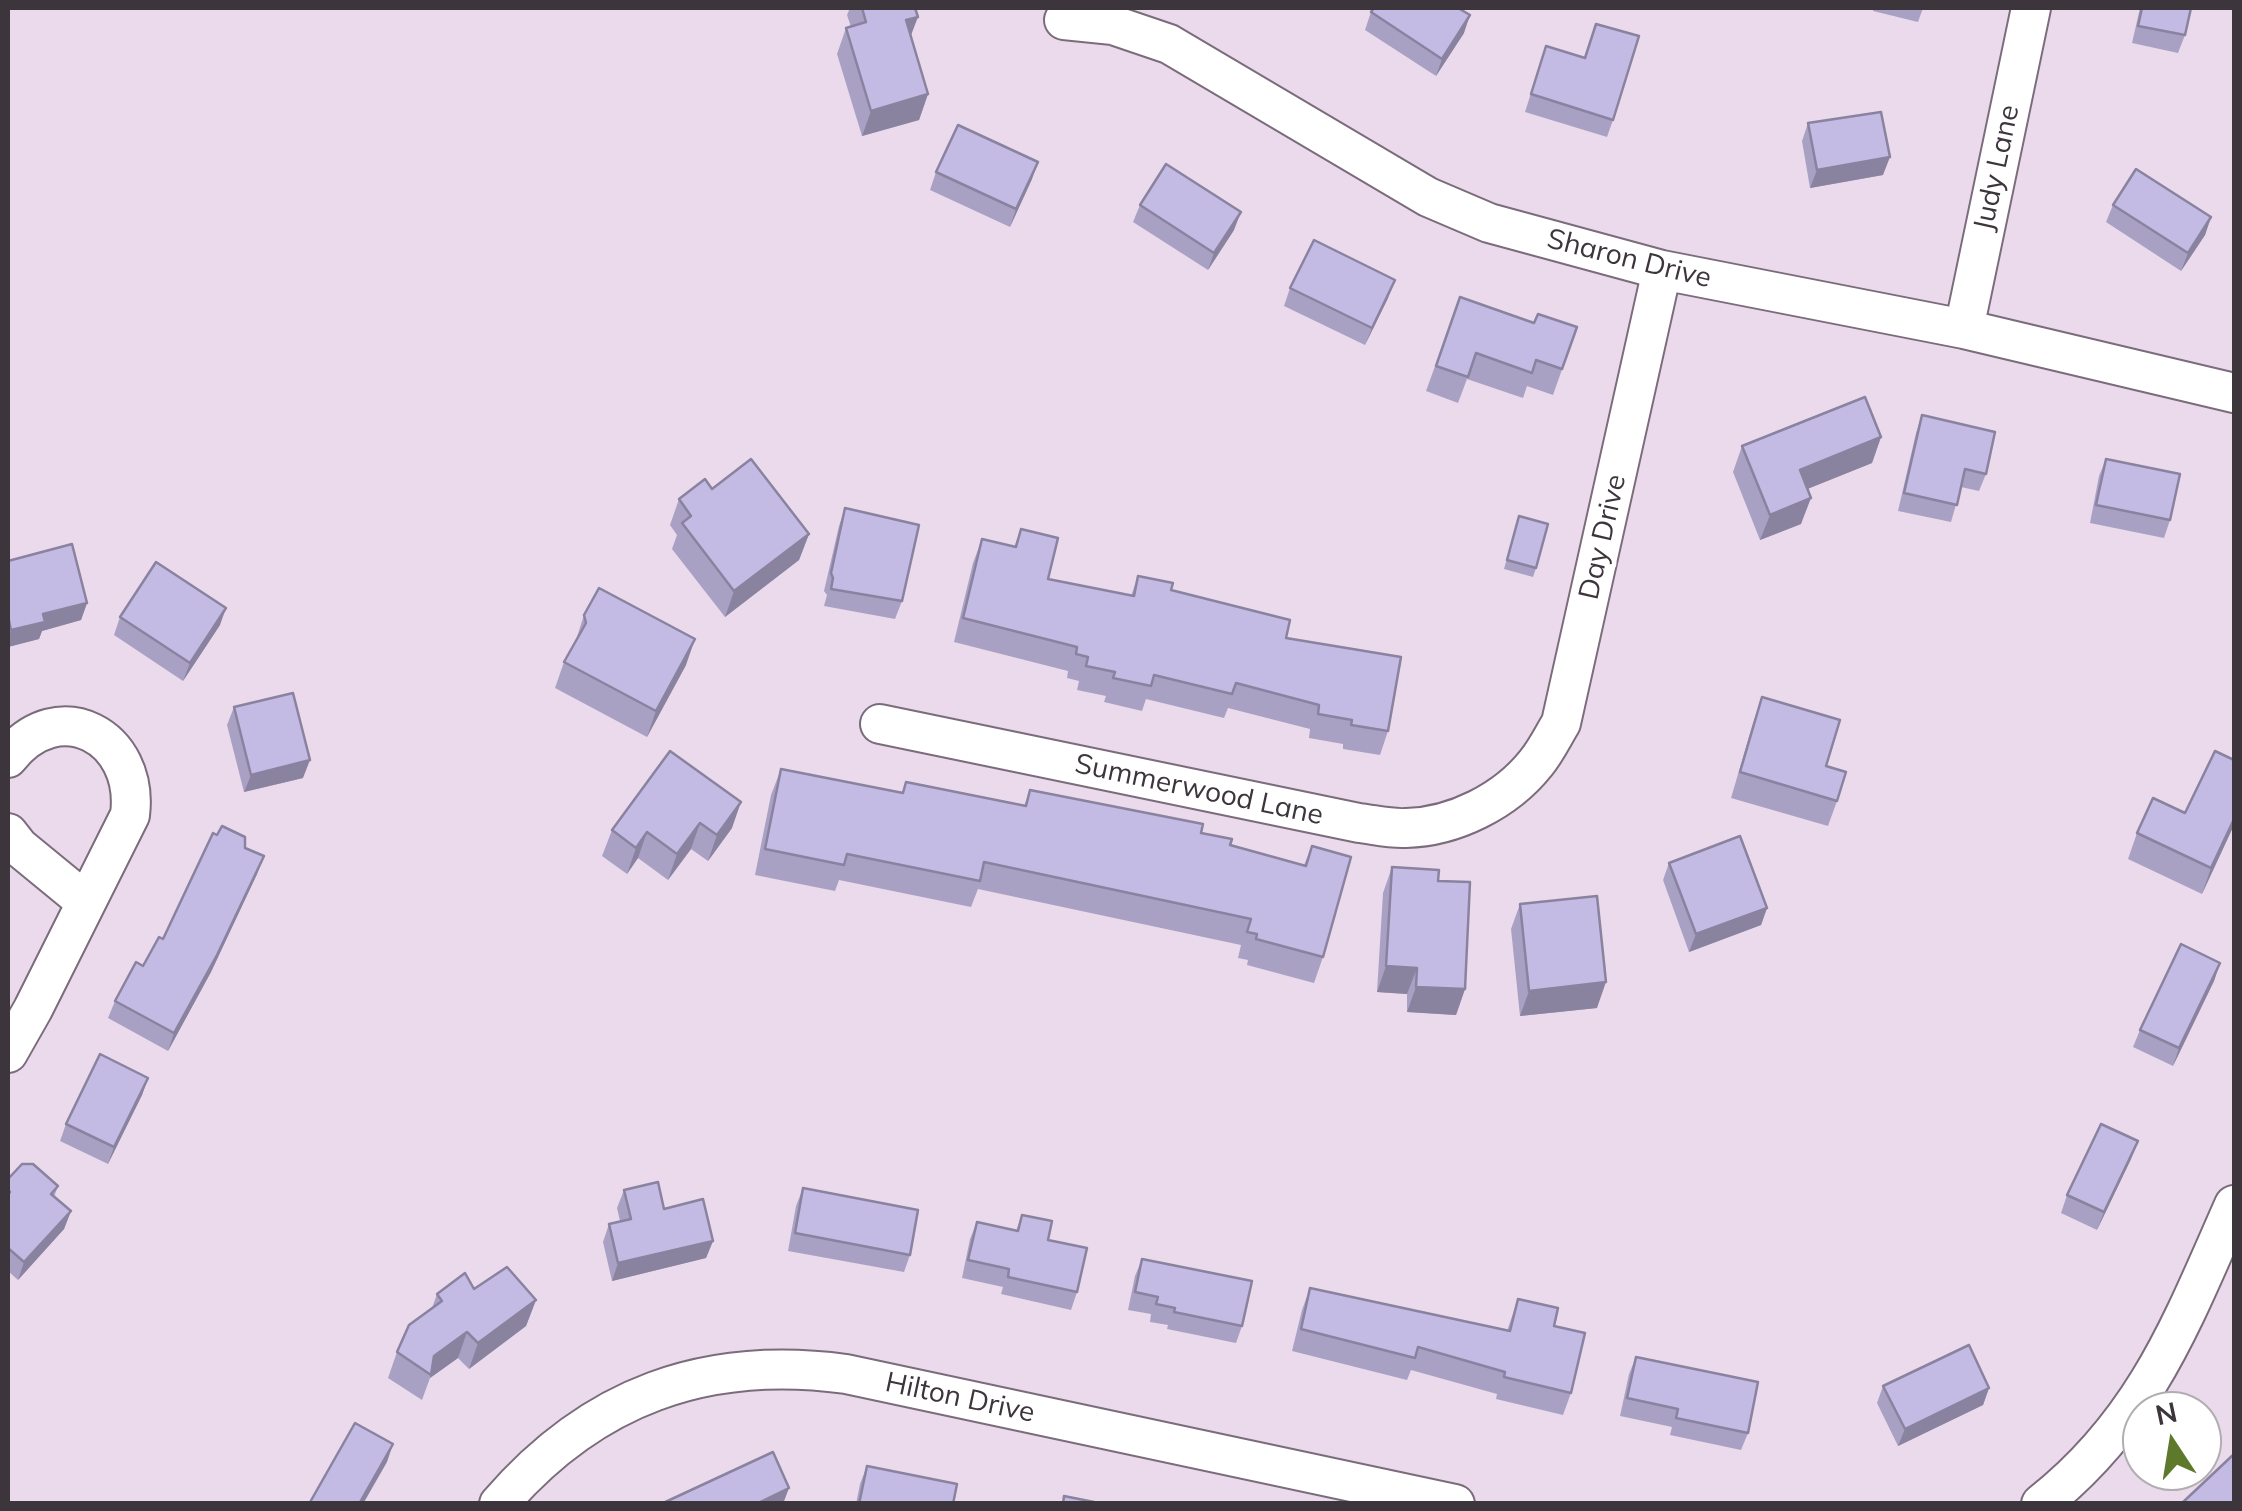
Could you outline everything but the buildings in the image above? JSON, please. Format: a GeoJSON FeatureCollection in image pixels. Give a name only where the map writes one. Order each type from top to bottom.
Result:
{"type":"FeatureCollection","features":[{"type":"Feature","properties":{"kind":"street","name":"Judy Lane"},"geometry":{"type":"LineString","coordinates":[[1964,329],[2031,8]]}},
{"type":"Feature","properties":{"kind":"street","name":"Sharon Drive"},"geometry":{"type":"LineString","coordinates":[[1064,20],[1113,25],[1169,44],[1428,196],[1489,222],[1662,270],[1964,329],[2234,393]]}},
{"type":"Feature","properties":{"kind":"street","name":"Day Drive"},"geometry":{"type":"LineString","coordinates":[[1510,788],[1536,764],[1561,723],[1662,270]]}},
{"type":"Feature","properties":{"kind":"street","name":"Summerwood Lane"},"geometry":{"type":"LineString","coordinates":[[880,724],[1359,823],[1405,828],[1444,824],[1482,807],[1510,788]]}},
{"type":"Feature","properties":{"kind":"street"},"geometry":{"type":"LineString","coordinates":[[8,758],[36,733],[58,727],[80,728],[101,737],[117,752],[128,771],[133,793],[130,815],[8,1053]]}},
{"type":"Feature","properties":{"kind":"street"},"geometry":{"type":"LineString","coordinates":[[8,833],[86,902]]}},
{"type":"Feature","properties":{"kind":"street"},"geometry":{"type":"LineString","coordinates":[[2041,1504],[2106,1444],[2141,1398],[2179,1329],[2234,1204]]}},
{"type":"Feature","properties":{"kind":"street","name":"Hilton Drive"},"geometry":{"type":"LineString","coordinates":[[499,1504],[524,1474],[572,1433],[634,1399],[693,1378],[744,1370],[796,1368],[921,1390],[1455,1504]]}}]}
